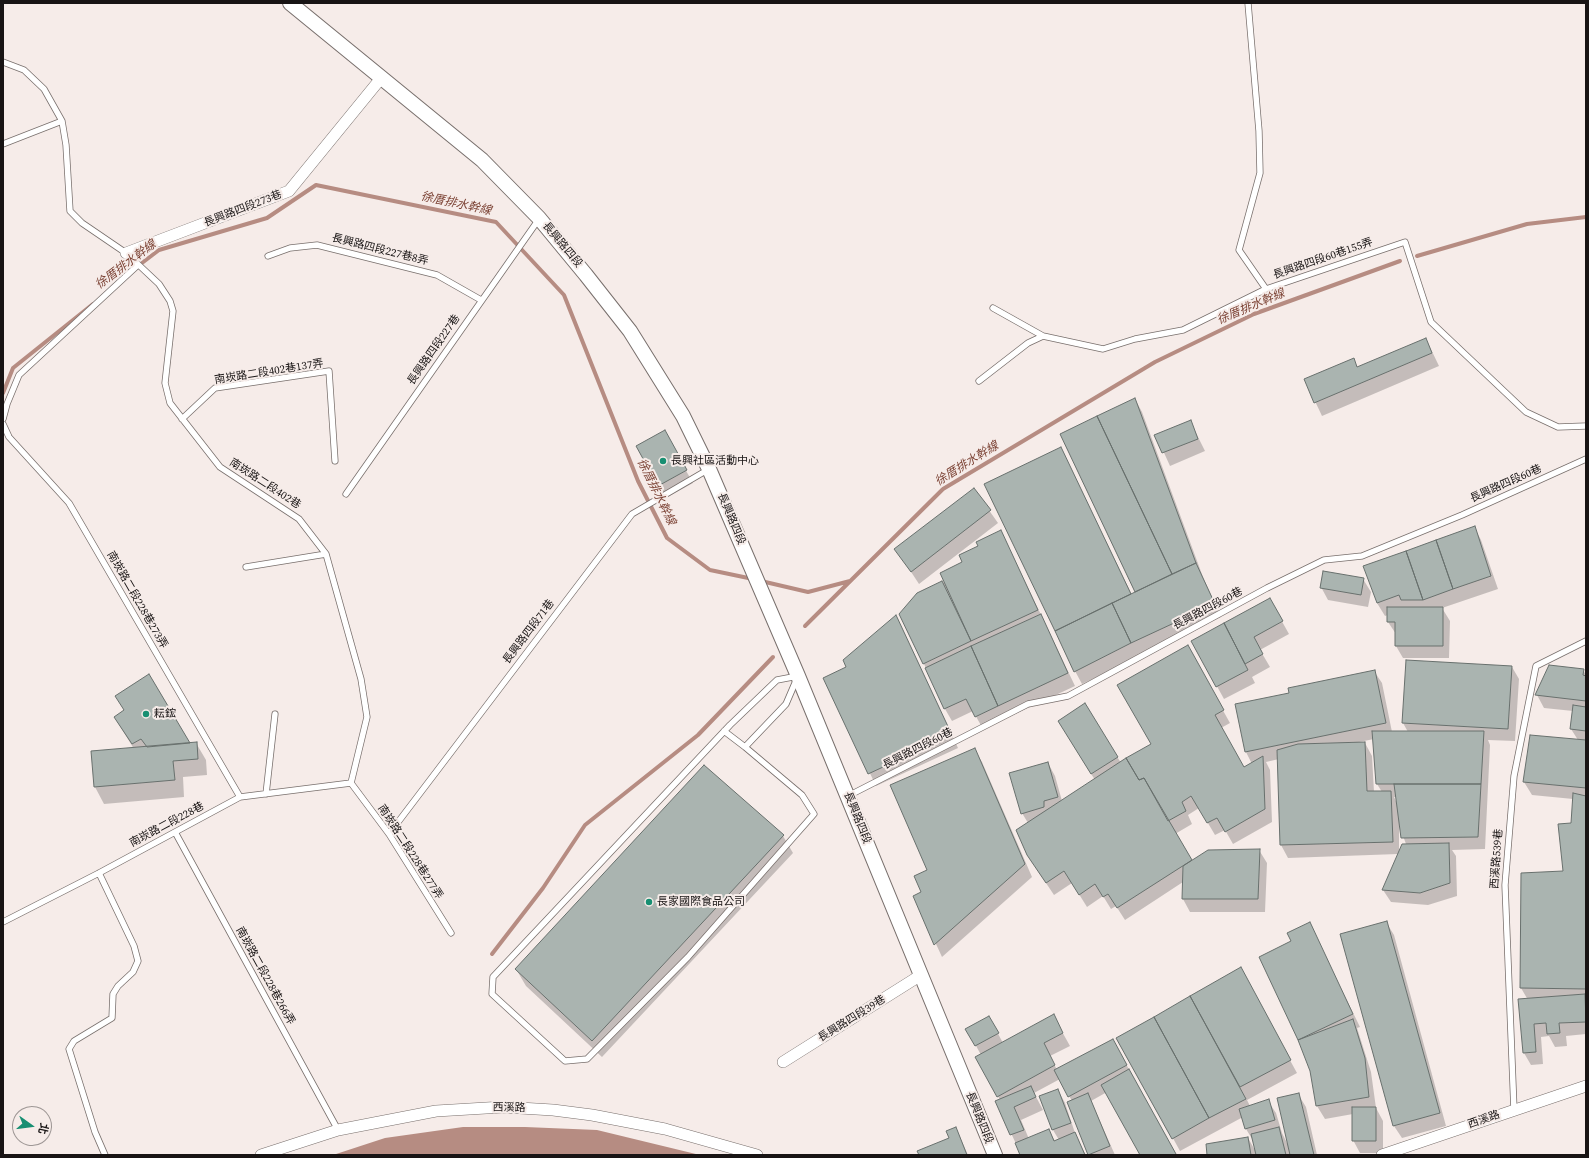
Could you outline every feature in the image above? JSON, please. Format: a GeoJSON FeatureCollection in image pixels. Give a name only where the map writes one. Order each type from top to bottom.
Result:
{"type":"FeatureCollection","features":[{"type":"Feature","properties":{"kind":"street","name":"長興路四段"},"geometry":{"type":"LineString","coordinates":[[290,3],[482,160],[539,218],[630,331],[683,416],[709,470],[798,676],[995,1155]]}},
{"type":"Feature","properties":{"kind":"street","name":"長興路四段273巷"},"geometry":{"type":"LineString","coordinates":[[126,253],[289,191],[382,77]]}},
{"type":"Feature","properties":{"kind":"street","name":"長興路四段39巷"},"geometry":{"type":"LineString","coordinates":[[783,1062],[920,975]]}},
{"type":"Feature","properties":{"kind":"street","name":"西溪路"},"geometry":{"type":"LineString","coordinates":[[1382,1155],[1586,1086]]}},
{"type":"Feature","properties":{"kind":"street","name":"西溪路"},"geometry":{"type":"LineString","coordinates":[[261,1155],[338,1130],[436,1111],[503,1107],[552,1110],[592,1115],[665,1129],[757,1155]]}},
{"type":"Feature","properties":{"kind":"lane","name":"長興路四段60巷155弄"},"geometry":{"type":"LineString","coordinates":[[1248,3],[1260,131],[1260,173],[1239,250],[1266,289],[1405,242],[1431,322],[1526,412],[1558,427],[1586,426]]}},
{"type":"Feature","properties":{"kind":"lane","name":"南崁路二段402巷"},"geometry":{"type":"LineString","coordinates":[[3,62],[24,70],[44,89],[62,121],[66,145],[70,211],[82,223],[126,253],[159,284],[170,301],[173,311],[165,383],[170,403],[220,467],[299,519],[326,554],[362,678],[367,717],[351,783]]}},
{"type":"Feature","properties":{"kind":"lane"},"geometry":{"type":"LineString","coordinates":[[3,144],[62,121]]}},
{"type":"Feature","properties":{"kind":"lane","name":"長興路四段227巷"},"geometry":{"type":"LineString","coordinates":[[346,494],[539,218]]}},
{"type":"Feature","properties":{"kind":"lane","name":"長興路四段227巷8弄"},"geometry":{"type":"LineString","coordinates":[[268,256],[290,248],[317,245],[437,275],[481,300]]}},
{"type":"Feature","properties":{"kind":"lane"},"geometry":{"type":"LineString","coordinates":[[3,419],[7,404],[19,375],[138,265]]}},
{"type":"Feature","properties":{"kind":"lane"},"geometry":{"type":"LineString","coordinates":[[993,308],[1043,336],[1103,349],[1135,339],[1183,330],[1266,289]]}},
{"type":"Feature","properties":{"kind":"lane"},"geometry":{"type":"LineString","coordinates":[[979,381],[1028,343],[1043,336]]}},
{"type":"Feature","properties":{"kind":"lane","name":"南崁路二段402巷137弄"},"geometry":{"type":"LineString","coordinates":[[182,419],[215,388],[329,371],[335,461]]}},
{"type":"Feature","properties":{"kind":"lane","name":"南崁路二段228巷273弄"},"geometry":{"type":"LineString","coordinates":[[3,424],[9,437],[69,503],[240,797]]}},
{"type":"Feature","properties":{"kind":"lane","name":"長興路四段60巷"},"geometry":{"type":"LineString","coordinates":[[848,796],[1028,704],[1068,696],[1267,588],[1324,560],[1362,556],[1462,515],[1586,459]]}},
{"type":"Feature","properties":{"kind":"lane","name":"長興路四段71巷"},"geometry":{"type":"LineString","coordinates":[[389,834],[632,514],[709,470]]}},
{"type":"Feature","properties":{"kind":"lane"},"geometry":{"type":"LineString","coordinates":[[246,568],[326,554]]}},
{"type":"Feature","properties":{"kind":"lane","name":"西溪路539巷"},"geometry":{"type":"LineString","coordinates":[[1514,1110],[1505,885],[1514,776],[1536,666],[1586,641]]}},
{"type":"Feature","properties":{"kind":"lane"},"geometry":{"type":"LineString","coordinates":[[724,731],[802,795],[814,814],[688,956],[587,1059],[565,1061],[492,994],[493,977],[724,731],[777,680],[798,676]]}},
{"type":"Feature","properties":{"kind":"lane"},"geometry":{"type":"LineString","coordinates":[[745,747],[786,704],[798,676]]}},
{"type":"Feature","properties":{"kind":"lane"},"geometry":{"type":"LineString","coordinates":[[266,794],[275,714]]}},
{"type":"Feature","properties":{"kind":"lane","name":"南崁路二段228巷"},"geometry":{"type":"LineString","coordinates":[[3,922],[99,873],[240,797],[351,783]]}},
{"type":"Feature","properties":{"kind":"lane","name":"南崁路二段228巷277弄"},"geometry":{"type":"LineString","coordinates":[[351,783],[389,834],[451,933]]}},
{"type":"Feature","properties":{"kind":"lane","name":"南崁路二段228巷266弄"},"geometry":{"type":"LineString","coordinates":[[175,832],[338,1130]]}},
{"type":"Feature","properties":{"kind":"lane"},"geometry":{"type":"LineString","coordinates":[[99,873],[134,946],[138,961],[133,972],[118,986],[113,994],[112,1018],[74,1041],[69,1048],[94,1132],[105,1155]]}},
{"type":"Feature","properties":{"kind":"shaded area"},"geometry":{"type":"Polygon","coordinates":[[[463,1127],[525,1127],[597,1130],[700,1155],[333,1155],[385,1138],[463,1127]]]}},
{"type":"Feature","properties":{"kind":"building"},"geometry":{"type":"Polygon","coordinates":[[[1426,338],[1432,353],[1314,403],[1304,379],[1354,358],[1357,367],[1426,338]]]}},
{"type":"Feature","properties":{"kind":"building"},"geometry":{"type":"Polygon","coordinates":[[[1135,398],[1196,563],[1172,574],[1097,416],[1135,398]]]}},
{"type":"Feature","properties":{"kind":"building"},"geometry":{"type":"Polygon","coordinates":[[[1097,416],[1172,574],[1135,592],[1060,434],[1097,416]]]}},
{"type":"Feature","properties":{"kind":"building"},"geometry":{"type":"Polygon","coordinates":[[[1191,420],[1198,439],[1162,453],[1154,435],[1191,420]]]}},
{"type":"Feature","properties":{"kind":"building","name":"長興社區活動中心"},"geometry":{"type":"Polygon","coordinates":[[[665,430],[687,470],[658,486],[636,446],[665,430]]]}},
{"type":"Feature","properties":{"kind":"building"},"geometry":{"type":"Polygon","coordinates":[[[1061,447],[1131,594],[1055,631],[984,484],[1061,447]]]}},
{"type":"Feature","properties":{"kind":"building"},"geometry":{"type":"Polygon","coordinates":[[[974,488],[991,510],[911,572],[894,549],[974,488]]]}},
{"type":"Feature","properties":{"kind":"building"},"geometry":{"type":"Polygon","coordinates":[[[1475,526],[1491,576],[1453,589],[1436,540],[1475,526]]]}},
{"type":"Feature","properties":{"kind":"building"},"geometry":{"type":"Polygon","coordinates":[[[1001,530],[1038,610],[971,641],[940,573],[962,562],[959,555],[978,546],[976,542],[1001,530]]]}},
{"type":"Feature","properties":{"kind":"building"},"geometry":{"type":"Polygon","coordinates":[[[1436,540],[1453,589],[1423,600],[1406,551],[1436,540]]]}},
{"type":"Feature","properties":{"kind":"building"},"geometry":{"type":"Polygon","coordinates":[[[1406,551],[1423,600],[1401,600],[1399,595],[1377,603],[1363,566],[1406,551]]]}},
{"type":"Feature","properties":{"kind":"building"},"geometry":{"type":"Polygon","coordinates":[[[1196,563],[1215,604],[1131,643],[1112,603],[1196,563]]]}},
{"type":"Feature","properties":{"kind":"building"},"geometry":{"type":"Polygon","coordinates":[[[1323,571],[1364,578],[1361,595],[1320,588],[1323,571]]]}},
{"type":"Feature","properties":{"kind":"building"},"geometry":{"type":"Polygon","coordinates":[[[942,581],[971,641],[923,664],[899,614],[917,593],[942,581]]]}},
{"type":"Feature","properties":{"kind":"building"},"geometry":{"type":"Polygon","coordinates":[[[1270,598],[1283,621],[1254,637],[1263,654],[1245,664],[1224,623],[1270,598]]]}},
{"type":"Feature","properties":{"kind":"building"},"geometry":{"type":"Polygon","coordinates":[[[1112,603],[1131,643],[1074,672],[1055,631],[1112,603]]]}},
{"type":"Feature","properties":{"kind":"building"},"geometry":{"type":"Polygon","coordinates":[[[1387,607],[1443,607],[1443,646],[1395,646],[1395,622],[1387,622],[1387,607]]]}},
{"type":"Feature","properties":{"kind":"building"},"geometry":{"type":"Polygon","coordinates":[[[1041,614],[1068,673],[998,706],[971,646],[1041,614]]]}},
{"type":"Feature","properties":{"kind":"building"},"geometry":{"type":"Polygon","coordinates":[[[896,615],[952,735],[868,774],[823,678],[846,667],[843,660],[896,615]]]}},
{"type":"Feature","properties":{"kind":"building"},"geometry":{"type":"Polygon","coordinates":[[[1224,623],[1248,670],[1216,687],[1191,641],[1224,623]]]}},
{"type":"Feature","properties":{"kind":"building"},"geometry":{"type":"Polygon","coordinates":[[[1188,645],[1224,710],[1215,715],[1244,767],[1263,756],[1265,809],[1225,832],[1217,818],[1207,823],[1191,796],[1182,802],[1186,811],[1168,821],[1144,778],[1139,780],[1126,758],[1151,744],[1117,685],[1188,645]]]}},
{"type":"Feature","properties":{"kind":"building"},"geometry":{"type":"Polygon","coordinates":[[[971,646],[998,706],[975,717],[966,699],[944,709],[925,668],[971,646]]]}},
{"type":"Feature","properties":{"kind":"building"},"geometry":{"type":"Polygon","coordinates":[[[1406,660],[1512,666],[1508,729],[1402,723],[1406,660]]]}},
{"type":"Feature","properties":{"kind":"building"},"geometry":{"type":"Polygon","coordinates":[[[1549,665],[1584,669],[1583,675],[1586,676],[1586,701],[1535,695],[1549,665]]]}},
{"type":"Feature","properties":{"kind":"building"},"geometry":{"type":"Polygon","coordinates":[[[1375,670],[1386,723],[1245,752],[1235,704],[1289,693],[1288,688],[1375,670]]]}},
{"type":"Feature","properties":{"kind":"building","name":"耘鋐"},"geometry":{"type":"Polygon","coordinates":[[[149,674],[190,743],[147,747],[141,739],[132,744],[114,717],[124,710],[115,696],[149,674]]]}},
{"type":"Feature","properties":{"kind":"building"},"geometry":{"type":"Polygon","coordinates":[[[1085,703],[1118,757],[1091,774],[1058,721],[1085,703]]]}},
{"type":"Feature","properties":{"kind":"building"},"geometry":{"type":"Polygon","coordinates":[[[1573,705],[1586,707],[1586,731],[1570,729],[1573,705]]]}},
{"type":"Feature","properties":{"kind":"building"},"geometry":{"type":"Polygon","coordinates":[[[1372,731],[1484,731],[1481,784],[1376,784],[1372,731]]]}},
{"type":"Feature","properties":{"kind":"building"},"geometry":{"type":"Polygon","coordinates":[[[1530,735],[1586,740],[1586,788],[1523,782],[1530,735]]]}},
{"type":"Feature","properties":{"kind":"building"},"geometry":{"type":"Polygon","coordinates":[[[197,742],[198,759],[173,761],[175,780],[94,787],[91,751],[197,742]]]}},
{"type":"Feature","properties":{"kind":"building"},"geometry":{"type":"Polygon","coordinates":[[[1365,742],[1367,791],[1391,791],[1393,842],[1280,845],[1277,750],[1298,744],[1365,742]]]}},
{"type":"Feature","properties":{"kind":"building"},"geometry":{"type":"Polygon","coordinates":[[[975,748],[1025,864],[934,945],[913,896],[921,892],[914,876],[927,870],[890,785],[975,748]]]}},
{"type":"Feature","properties":{"kind":"building"},"geometry":{"type":"Polygon","coordinates":[[[1126,758],[1139,780],[1144,778],[1192,860],[1117,908],[1108,894],[1103,897],[1095,884],[1079,895],[1064,871],[1046,883],[1027,855],[1016,830],[1126,758]]]}},
{"type":"Feature","properties":{"kind":"building"},"geometry":{"type":"Polygon","coordinates":[[[1048,762],[1058,797],[1044,801],[1044,807],[1021,814],[1009,773],[1048,762]]]}},
{"type":"Feature","properties":{"kind":"building","name":"長家國際食品公司"},"geometry":{"type":"Polygon","coordinates":[[[704,765],[784,835],[592,1041],[515,969],[704,765]]]}},
{"type":"Feature","properties":{"kind":"building"},"geometry":{"type":"Polygon","coordinates":[[[1394,784],[1481,784],[1478,837],[1401,838],[1394,784]]]}},
{"type":"Feature","properties":{"kind":"building"},"geometry":{"type":"Polygon","coordinates":[[[1573,793],[1586,796],[1586,989],[1520,988],[1521,873],[1563,871],[1558,824],[1571,823],[1573,793]]]}},
{"type":"Feature","properties":{"kind":"building"},"geometry":{"type":"Polygon","coordinates":[[[1449,843],[1450,883],[1420,893],[1382,890],[1402,844],[1449,843]]]}},
{"type":"Feature","properties":{"kind":"building"},"geometry":{"type":"Polygon","coordinates":[[[1260,849],[1258,899],[1182,899],[1183,866],[1208,850],[1260,849]]]}},
{"type":"Feature","properties":{"kind":"building"},"geometry":{"type":"Polygon","coordinates":[[[1387,921],[1440,1113],[1393,1126],[1340,934],[1387,921]]]}},
{"type":"Feature","properties":{"kind":"building"},"geometry":{"type":"Polygon","coordinates":[[[1310,922],[1353,1014],[1298,1040],[1259,957],[1291,941],[1287,933],[1310,922]]]}},
{"type":"Feature","properties":{"kind":"building"},"geometry":{"type":"Polygon","coordinates":[[[1241,967],[1291,1060],[1240,1087],[1190,996],[1241,967]]]}},
{"type":"Feature","properties":{"kind":"building"},"geometry":{"type":"Polygon","coordinates":[[[1585,994],[1586,1022],[1559,1023],[1560,1033],[1547,1034],[1546,1023],[1534,1024],[1536,1052],[1523,1053],[1518,999],[1585,994]]]}},
{"type":"Feature","properties":{"kind":"building"},"geometry":{"type":"Polygon","coordinates":[[[1190,996],[1246,1099],[1209,1118],[1154,1017],[1190,996]]]}},
{"type":"Feature","properties":{"kind":"building"},"geometry":{"type":"Polygon","coordinates":[[[1054,1014],[1063,1033],[1044,1043],[1055,1065],[997,1097],[975,1057],[1054,1014]]]}},
{"type":"Feature","properties":{"kind":"building"},"geometry":{"type":"Polygon","coordinates":[[[989,1016],[999,1033],[975,1046],[965,1029],[989,1016]]]}},
{"type":"Feature","properties":{"kind":"building"},"geometry":{"type":"Polygon","coordinates":[[[1154,1017],[1209,1118],[1172,1139],[1116,1038],[1154,1017]]]}},
{"type":"Feature","properties":{"kind":"building"},"geometry":{"type":"Polygon","coordinates":[[[1353,1019],[1365,1058],[1369,1097],[1316,1106],[1310,1071],[1298,1040],[1353,1019]]]}},
{"type":"Feature","properties":{"kind":"building"},"geometry":{"type":"Polygon","coordinates":[[[1113,1039],[1127,1065],[1068,1097],[1054,1070],[1113,1039]]]}},
{"type":"Feature","properties":{"kind":"building"},"geometry":{"type":"Polygon","coordinates":[[[1129,1069],[1176,1154],[1175,1155],[1140,1155],[1101,1085],[1129,1069]]]}},
{"type":"Feature","properties":{"kind":"building"},"geometry":{"type":"Polygon","coordinates":[[[1031,1086],[1036,1097],[1014,1107],[1024,1130],[1010,1135],[995,1101],[1031,1086]]]}},
{"type":"Feature","properties":{"kind":"building"},"geometry":{"type":"Polygon","coordinates":[[[1058,1089],[1071,1123],[1052,1130],[1039,1096],[1058,1089]]]}},
{"type":"Feature","properties":{"kind":"building"},"geometry":{"type":"Polygon","coordinates":[[[1088,1093],[1110,1146],[1088,1155],[1067,1102],[1088,1093]]]}},
{"type":"Feature","properties":{"kind":"building"},"geometry":{"type":"Polygon","coordinates":[[[1299,1093],[1314,1155],[1290,1155],[1277,1098],[1299,1093]]]}},
{"type":"Feature","properties":{"kind":"building"},"geometry":{"type":"Polygon","coordinates":[[[1269,1099],[1275,1120],[1245,1129],[1239,1109],[1269,1099]]]}},
{"type":"Feature","properties":{"kind":"building"},"geometry":{"type":"Polygon","coordinates":[[[1352,1107],[1376,1107],[1376,1141],[1352,1141],[1352,1107]]]}},
{"type":"Feature","properties":{"kind":"building"},"geometry":{"type":"Polygon","coordinates":[[[956,1127],[967,1155],[919,1155],[917,1151],[949,1138],[946,1131],[956,1127]]]}},
{"type":"Feature","properties":{"kind":"building"},"geometry":{"type":"Polygon","coordinates":[[[1279,1127],[1286,1155],[1256,1155],[1251,1134],[1279,1127]]]}},
{"type":"Feature","properties":{"kind":"building"},"geometry":{"type":"Polygon","coordinates":[[[1049,1129],[1054,1141],[1075,1132],[1085,1155],[1020,1155],[1015,1143],[1049,1129]]]}},
{"type":"Feature","properties":{"kind":"building"},"geometry":{"type":"Polygon","coordinates":[[[1248,1137],[1251,1155],[1207,1155],[1206,1144],[1248,1137]]]}},
{"type":"Feature","properties":{"kind":"waterway","name":"徐厝排水幹線"},"geometry":{"type":"LineString","coordinates":[[138,266],[159,250],[267,218],[316,185],[496,222],[564,295],[638,481],[667,538],[710,570],[753,579]]}},
{"type":"Feature","properties":{"kind":"waterway","name":"徐厝排水幹線"},"geometry":{"type":"LineString","coordinates":[[1417,256],[1527,224],[1586,217]]}},
{"type":"Feature","properties":{"kind":"waterway","name":"徐厝排水幹線"},"geometry":{"type":"LineString","coordinates":[[805,626],[943,489],[1155,362],[1254,314],[1400,261]]}},
{"type":"Feature","properties":{"kind":"waterway","name":"徐厝排水幹線"},"geometry":{"type":"LineString","coordinates":[[3,393],[13,368],[93,304]]}},
{"type":"Feature","properties":{"kind":"waterway","name":"徐厝排水幹線"},"geometry":{"type":"LineString","coordinates":[[761,581],[808,592],[850,581]]}},
{"type":"Feature","properties":{"kind":"waterway"},"geometry":{"type":"LineString","coordinates":[[492,954],[543,888],[585,825],[698,735],[773,657]]}},
{"type":"Feature","properties":{"kind":"place","name":"長興社區活動中心"},"geometry":{"type":"Point","coordinates":[663,461]}},
{"type":"Feature","properties":{"kind":"place","name":"耘鋐"},"geometry":{"type":"Point","coordinates":[146,714]}},
{"type":"Feature","properties":{"kind":"place","name":"長家國際食品公司"},"geometry":{"type":"Point","coordinates":[649,902]}}]}
